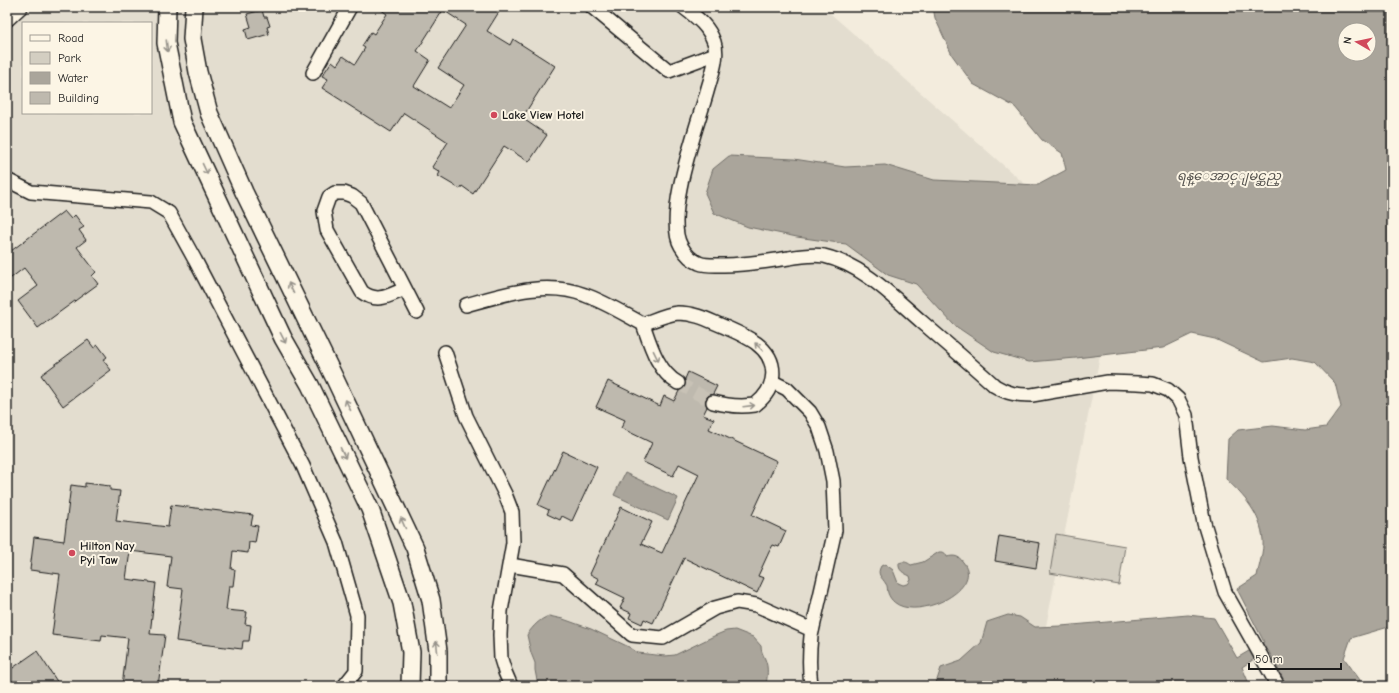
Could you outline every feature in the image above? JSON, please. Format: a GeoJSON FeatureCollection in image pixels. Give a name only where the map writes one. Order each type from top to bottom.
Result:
{"type":"FeatureCollection","features":[{"type":"Feature","properties":{"kind":"main road"},"geometry":{"type":"LineString","coordinates":[[167,7],[166,44],[182,122],[283,338],[310,385],[370,509],[402,603],[411,652],[410,686]]}},
{"type":"Feature","properties":{"kind":"main road"},"geometry":{"type":"LineString","coordinates":[[194,7],[192,39],[198,72],[209,113],[244,192],[415,548],[431,600],[438,651],[438,686]]}},
{"type":"Feature","properties":{"kind":"street"},"geometry":{"type":"LineString","coordinates":[[7,20],[21,7]]}},
{"type":"Feature","properties":{"kind":"street"},"geometry":{"type":"LineString","coordinates":[[313,73],[350,7]]}},
{"type":"Feature","properties":{"kind":"street"},"geometry":{"type":"LineString","coordinates":[[592,7],[669,71],[715,54]]}},
{"type":"Feature","properties":{"kind":"street"},"geometry":{"type":"LineString","coordinates":[[683,7],[705,25],[714,42],[715,54],[712,73],[687,159],[677,201],[675,230],[680,245],[688,256],[700,263],[715,266],[735,265],[800,256],[822,256],[846,263],[863,273],[886,290],[989,381],[1006,393],[1032,395],[1108,382],[1153,384],[1168,390],[1178,400],[1186,415],[1190,457],[1204,523],[1225,592],[1278,686]]}},
{"type":"Feature","properties":{"kind":"street"},"geometry":{"type":"LineString","coordinates":[[7,180],[31,192],[151,202],[169,213],[303,466],[336,542],[357,615],[356,671],[344,686]]}},
{"type":"Feature","properties":{"kind":"street"},"geometry":{"type":"LineString","coordinates":[[405,289],[374,299],[362,292],[327,230],[324,211],[329,197],[336,193],[344,193],[352,196],[361,203],[417,312]]}},
{"type":"Feature","properties":{"kind":"street"},"geometry":{"type":"LineString","coordinates":[[466,305],[524,290],[546,288],[561,288],[586,295],[643,324],[650,344],[663,370],[678,383]]}},
{"type":"Feature","properties":{"kind":"street"},"geometry":{"type":"LineString","coordinates":[[643,324],[678,313],[702,317],[744,336],[757,344],[768,356],[773,368],[773,382],[768,392],[755,405],[739,407],[726,406],[713,402]]}},
{"type":"Feature","properties":{"kind":"street"},"geometry":{"type":"LineString","coordinates":[[445,352],[466,416],[505,494],[512,512],[513,543],[501,611],[500,635],[501,659],[511,686]]}},
{"type":"Feature","properties":{"kind":"street"},"geometry":{"type":"LineString","coordinates":[[773,382],[788,389],[810,412],[819,427],[827,451],[833,481],[835,530],[812,630],[809,654],[811,686]]}},
{"type":"Feature","properties":{"kind":"street"},"geometry":{"type":"LineString","coordinates":[[510,565],[563,574],[632,635],[663,638],[714,608],[737,602],[756,604],[812,630]]}},
{"type":"Feature","properties":{"kind":"shaded area"},"geometry":{"type":"Polygon","coordinates":[[[7,7],[823,7],[1118,266],[1034,686],[7,686],[7,7]]]}},
{"type":"Feature","properties":{"kind":"green space"},"geometry":{"type":"Polygon","coordinates":[[[1056,534],[1125,546],[1119,585],[1050,573],[1056,534]]]}},
{"type":"Feature","properties":{"kind":"water","name":"ရန္ေအာင္ျမင္ဆည္"},"geometry":{"type":"Polygon","coordinates":[[[933,7],[1392,7],[1392,626],[1351,638],[1344,658],[1360,680],[1358,686],[1320,686],[1311,682],[1286,684],[1268,650],[1242,667],[1250,686],[935,686],[941,668],[961,661],[981,643],[987,622],[1008,615],[1020,617],[1035,627],[1188,615],[1214,618],[1237,658],[1264,642],[1237,589],[1257,576],[1263,544],[1262,531],[1250,506],[1226,479],[1228,439],[1238,430],[1273,426],[1305,430],[1326,427],[1341,407],[1335,383],[1315,362],[1292,358],[1264,362],[1215,339],[1192,334],[1163,348],[1076,358],[1029,362],[994,352],[954,325],[916,284],[888,275],[846,244],[797,237],[748,227],[714,213],[705,193],[713,169],[729,156],[794,159],[845,167],[885,165],[934,180],[1038,185],[1066,170],[1062,153],[1042,140],[1015,107],[973,84],[952,55],[935,18],[933,7]]]}},
{"type":"Feature","properties":{"kind":"water"},"geometry":{"type":"Polygon","coordinates":[[[625,473],[678,498],[668,520],[614,495],[625,473]]]}},
{"type":"Feature","properties":{"kind":"water"},"geometry":{"type":"Polygon","coordinates":[[[939,552],[946,554],[947,557],[958,557],[963,562],[967,573],[964,584],[954,594],[940,602],[924,607],[909,608],[896,603],[888,593],[887,585],[879,574],[881,566],[885,564],[893,570],[898,583],[903,585],[908,584],[911,580],[910,576],[900,570],[899,563],[905,562],[911,565],[923,562],[939,552]]]}},
{"type":"Feature","properties":{"kind":"water"},"geometry":{"type":"Polygon","coordinates":[[[549,616],[563,619],[591,629],[629,647],[638,653],[665,656],[675,655],[726,631],[735,630],[753,637],[761,646],[767,666],[766,686],[538,686],[535,663],[527,635],[537,623],[549,616]]]}},
{"type":"Feature","properties":{"kind":"building"},"geometry":{"type":"Polygon","coordinates":[[[377,7],[502,7],[487,31],[510,45],[513,39],[555,66],[522,118],[547,135],[529,162],[504,146],[473,194],[462,186],[460,189],[438,176],[440,172],[432,167],[448,142],[404,113],[391,132],[322,88],[328,79],[322,76],[332,61],[337,65],[343,56],[355,64],[365,48],[362,46],[371,32],[374,34],[387,14],[377,7]],[[443,10],[417,51],[430,60],[414,86],[449,108],[464,85],[438,68],[466,25],[443,10]]]}},
{"type":"Feature","properties":{"kind":"building"},"geometry":{"type":"Polygon","coordinates":[[[262,10],[264,17],[267,17],[270,26],[267,27],[269,34],[248,40],[245,29],[251,27],[247,14],[262,10]]]}},
{"type":"Feature","properties":{"kind":"building"},"geometry":{"type":"Polygon","coordinates":[[[64,211],[71,219],[75,215],[84,227],[79,230],[86,240],[77,247],[96,272],[92,276],[98,284],[38,328],[18,301],[38,286],[24,268],[7,281],[7,254],[64,211]]]}},
{"type":"Feature","properties":{"kind":"building"},"geometry":{"type":"Polygon","coordinates":[[[88,340],[94,348],[98,345],[107,357],[103,360],[111,370],[63,406],[41,375],[88,340]]]}},
{"type":"Feature","properties":{"kind":"building"},"geometry":{"type":"Polygon","coordinates":[[[688,372],[717,386],[713,394],[708,396],[705,400],[707,407],[703,415],[714,419],[709,429],[777,461],[752,515],[786,531],[779,547],[773,545],[769,552],[758,576],[764,578],[757,593],[684,558],[653,623],[644,619],[642,624],[629,618],[631,613],[620,608],[625,598],[596,584],[599,579],[590,574],[621,507],[652,522],[641,544],[662,553],[699,474],[679,464],[673,476],[643,462],[652,443],[621,428],[625,420],[596,407],[608,381],[660,406],[664,396],[674,401],[679,391],[685,387],[685,379],[688,372]]]}},
{"type":"Feature","properties":{"kind":"building"},"geometry":{"type":"Polygon","coordinates":[[[563,451],[597,467],[572,521],[562,516],[560,520],[547,514],[549,510],[538,505],[563,451]]]}},
{"type":"Feature","properties":{"kind":"building"},"geometry":{"type":"Polygon","coordinates":[[[85,483],[110,486],[110,490],[120,491],[116,521],[168,527],[171,505],[253,515],[251,525],[258,526],[255,543],[249,542],[248,553],[233,551],[231,569],[235,570],[233,586],[229,586],[226,610],[247,612],[245,624],[251,625],[249,641],[243,641],[242,649],[176,641],[183,589],[167,587],[171,556],[130,551],[126,579],[156,583],[150,634],[165,635],[158,686],[122,686],[128,638],[102,635],[101,641],[52,635],[60,574],[30,570],[34,537],[64,541],[71,485],[85,487],[85,483]]]}},
{"type":"Feature","properties":{"kind":"building"},"geometry":{"type":"Polygon","coordinates":[[[999,536],[1040,543],[1036,568],[995,561],[999,536]]]}},
{"type":"Feature","properties":{"kind":"building"},"geometry":{"type":"Polygon","coordinates":[[[37,651],[60,686],[7,686],[7,672],[37,651]]]}},
{"type":"Feature","properties":{"kind":"tunnel"},"geometry":{"type":"LineString","coordinates":[[678,383],[713,402]]}},
{"type":"Feature","properties":{"kind":"place","name":"Lake View Hotel"},"geometry":{"type":"Point","coordinates":[494,115]}},
{"type":"Feature","properties":{"kind":"place","name":"Hilton Nay Pyi Taw"},"geometry":{"type":"Point","coordinates":[72,553]}}]}
